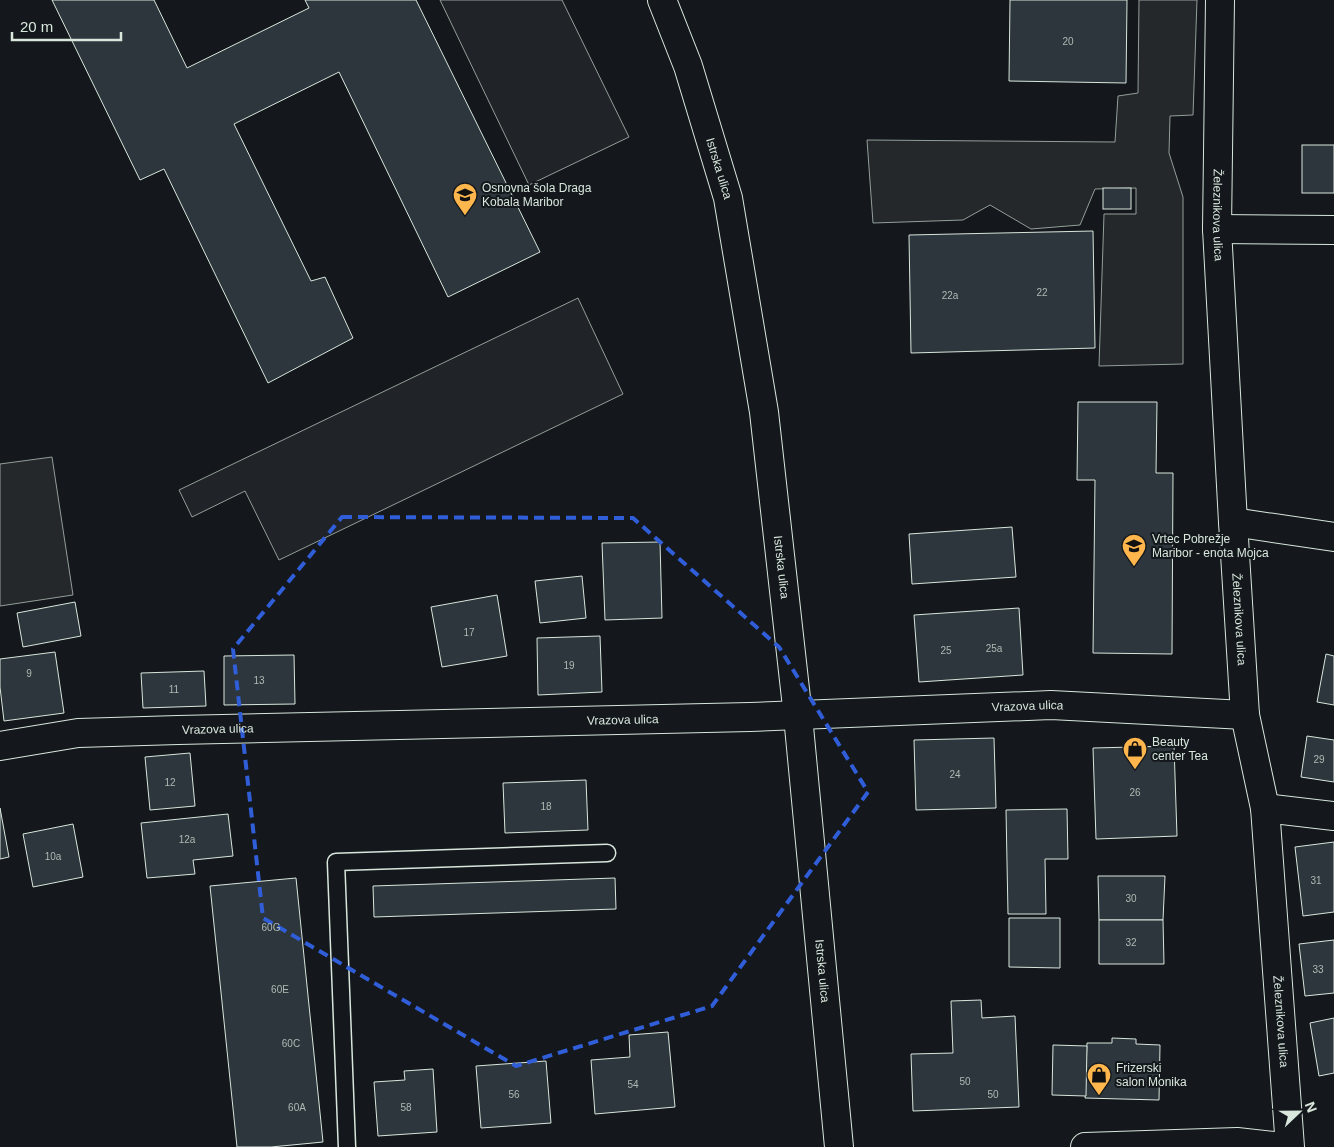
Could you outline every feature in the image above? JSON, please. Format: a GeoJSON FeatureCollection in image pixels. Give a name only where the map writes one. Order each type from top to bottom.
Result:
{"type":"FeatureCollection","features":[{"type":"Feature","properties":{"kind":"street","name":"Istrska ulica"},"geometry":{"type":"LineString","coordinates":[[662,0],[688,66],[728,198],[764,412],[798,716],[838,1147]]}},
{"type":"Feature","properties":{"kind":"street","name":"Železnikova ulica"},"geometry":{"type":"LineString","coordinates":[[1220,0],[1217,229],[1233,522],[1245,715],[1264,808],[1290,1147]]}},
{"type":"Feature","properties":{"kind":"street"},"geometry":{"type":"LineString","coordinates":[[1217,229],[1334,230]]}},
{"type":"Feature","properties":{"kind":"street"},"geometry":{"type":"LineString","coordinates":[[1233,522],[1334,537]]}},
{"type":"Feature","properties":{"kind":"street","name":"Vrazova ulica"},"geometry":{"type":"LineString","coordinates":[[0,746],[78,733],[798,716],[1051,705],[1245,715]]}},
{"type":"Feature","properties":{"kind":"street"},"geometry":{"type":"LineString","coordinates":[[1264,808],[1334,816]]}},
{"type":"Feature","properties":{"kind":"street"},"geometry":{"type":"LineString","coordinates":[[1085,1147],[1237,1142],[1284,1147]]}},
{"type":"Feature","properties":{"kind":"lane"},"geometry":{"type":"LineString","coordinates":[[347,1147],[336,862],[607,853]]}},
{"type":"Feature","properties":{"kind":"highlighted area"},"geometry":{"type":"Polygon","coordinates":[[[342,517],[633,518],[779,647],[868,792],[712,1006],[516,1066],[263,918],[233,649],[342,517]]]}},
{"type":"Feature","properties":{"kind":"shaded area"},"geometry":{"type":"Polygon","coordinates":[[[440,0],[562,0],[629,137],[529,185],[440,0]]]}},
{"type":"Feature","properties":{"kind":"shaded area"},"geometry":{"type":"Polygon","coordinates":[[[1139,0],[1197,0],[1193,115],[1170,116],[1169,153],[1183,197],[1183,364],[1099,366],[1104,214],[1136,214],[1136,188],[1095,189],[1080,225],[1031,229],[990,205],[963,220],[873,223],[867,140],[1115,142],[1118,96],[1138,93],[1139,0]]]}},
{"type":"Feature","properties":{"kind":"shaded area"},"geometry":{"type":"Polygon","coordinates":[[[578,298],[623,394],[279,560],[245,491],[192,517],[179,490],[578,298]]]}},
{"type":"Feature","properties":{"kind":"shaded area"},"geometry":{"type":"Polygon","coordinates":[[[52,457],[73,595],[0,606],[0,464],[52,457]]]}},
{"type":"Feature","properties":{"kind":"building","name":"Osnovna šola Draga Kobala Maribor"},"geometry":{"type":"Polygon","coordinates":[[[52,0],[154,0],[187,68],[309,8],[305,0],[416,0],[540,252],[448,297],[339,72],[234,124],[311,281],[325,277],[353,338],[268,383],[164,169],[140,180],[52,0]]]}},
{"type":"Feature","properties":{"kind":"building"},"geometry":{"type":"Polygon","coordinates":[[[1010,0],[1127,0],[1126,83],[1009,81],[1010,0]]]}},
{"type":"Feature","properties":{"kind":"building"},"geometry":{"type":"Polygon","coordinates":[[[1302,145],[1334,145],[1334,193],[1302,193],[1302,145]]]}},
{"type":"Feature","properties":{"kind":"building"},"geometry":{"type":"Polygon","coordinates":[[[1103,188],[1131,188],[1131,209],[1103,209],[1103,188]]]}},
{"type":"Feature","properties":{"kind":"building"},"geometry":{"type":"Polygon","coordinates":[[[1093,231],[1095,348],[911,353],[909,235],[1093,231]]]}},
{"type":"Feature","properties":{"kind":"building","name":"Vrtec Pobrežje Maribor - enota Mojca"},"geometry":{"type":"Polygon","coordinates":[[[1078,402],[1157,402],[1156,473],[1173,473],[1172,654],[1093,653],[1095,480],[1077,480],[1078,402]]]}},
{"type":"Feature","properties":{"kind":"building"},"geometry":{"type":"Polygon","coordinates":[[[1012,527],[1016,577],[912,584],[909,534],[1012,527]]]}},
{"type":"Feature","properties":{"kind":"building"},"geometry":{"type":"Polygon","coordinates":[[[660,542],[662,618],[605,620],[602,543],[660,542]]]}},
{"type":"Feature","properties":{"kind":"building"},"geometry":{"type":"Polygon","coordinates":[[[582,576],[586,618],[540,623],[535,581],[582,576]]]}},
{"type":"Feature","properties":{"kind":"building"},"geometry":{"type":"Polygon","coordinates":[[[497,595],[507,656],[442,667],[431,607],[497,595]]]}},
{"type":"Feature","properties":{"kind":"building"},"geometry":{"type":"Polygon","coordinates":[[[75,602],[81,636],[23,647],[17,613],[75,602]]]}},
{"type":"Feature","properties":{"kind":"building"},"geometry":{"type":"Polygon","coordinates":[[[1019,608],[1023,675],[919,682],[914,615],[1019,608]]]}},
{"type":"Feature","properties":{"kind":"building"},"geometry":{"type":"Polygon","coordinates":[[[600,636],[602,692],[538,695],[537,638],[600,636]]]}},
{"type":"Feature","properties":{"kind":"building"},"geometry":{"type":"Polygon","coordinates":[[[55,652],[64,713],[4,721],[0,687],[0,659],[55,652]]]}},
{"type":"Feature","properties":{"kind":"building"},"geometry":{"type":"Polygon","coordinates":[[[1326,654],[1334,656],[1334,705],[1317,702],[1326,654]]]}},
{"type":"Feature","properties":{"kind":"building"},"geometry":{"type":"Polygon","coordinates":[[[294,655],[295,704],[224,705],[224,656],[294,655]]]}},
{"type":"Feature","properties":{"kind":"building"},"geometry":{"type":"Polygon","coordinates":[[[204,671],[206,706],[143,708],[141,673],[204,671]]]}},
{"type":"Feature","properties":{"kind":"building"},"geometry":{"type":"Polygon","coordinates":[[[1307,736],[1334,740],[1334,782],[1301,777],[1307,736]]]}},
{"type":"Feature","properties":{"kind":"building"},"geometry":{"type":"Polygon","coordinates":[[[994,738],[996,808],[916,810],[914,740],[994,738]]]}},
{"type":"Feature","properties":{"kind":"building"},"geometry":{"type":"Polygon","coordinates":[[[1174,746],[1177,836],[1096,839],[1093,748],[1174,746]]]}},
{"type":"Feature","properties":{"kind":"building"},"geometry":{"type":"Polygon","coordinates":[[[190,753],[195,806],[150,810],[145,757],[190,753]]]}},
{"type":"Feature","properties":{"kind":"building"},"geometry":{"type":"Polygon","coordinates":[[[586,780],[588,830],[505,833],[503,783],[586,780]]]}},
{"type":"Feature","properties":{"kind":"building"},"geometry":{"type":"Polygon","coordinates":[[[0,808],[9,857],[0,859],[0,808]]]}},
{"type":"Feature","properties":{"kind":"building"},"geometry":{"type":"Polygon","coordinates":[[[1067,809],[1068,859],[1045,859],[1046,914],[1008,914],[1006,810],[1067,809]]]}},
{"type":"Feature","properties":{"kind":"building"},"geometry":{"type":"Polygon","coordinates":[[[228,814],[233,856],[193,860],[195,874],[147,878],[141,823],[228,814]]]}},
{"type":"Feature","properties":{"kind":"building"},"geometry":{"type":"Polygon","coordinates":[[[73,824],[83,877],[33,887],[23,834],[73,824]]]}},
{"type":"Feature","properties":{"kind":"building"},"geometry":{"type":"Polygon","coordinates":[[[1334,842],[1334,912],[1303,916],[1295,847],[1334,842]]]}},
{"type":"Feature","properties":{"kind":"building"},"geometry":{"type":"Polygon","coordinates":[[[1098,876],[1165,876],[1163,920],[1099,920],[1098,876]]]}},
{"type":"Feature","properties":{"kind":"building"},"geometry":{"type":"Polygon","coordinates":[[[296,878],[323,1142],[271,1147],[237,1147],[210,886],[296,878]]]}},
{"type":"Feature","properties":{"kind":"building"},"geometry":{"type":"Polygon","coordinates":[[[615,878],[616,909],[374,917],[373,886],[615,878]]]}},
{"type":"Feature","properties":{"kind":"building"},"geometry":{"type":"Polygon","coordinates":[[[1009,918],[1060,918],[1060,968],[1009,967],[1009,918]]]}},
{"type":"Feature","properties":{"kind":"building"},"geometry":{"type":"Polygon","coordinates":[[[1099,920],[1163,920],[1164,964],[1099,964],[1099,920]]]}},
{"type":"Feature","properties":{"kind":"building"},"geometry":{"type":"Polygon","coordinates":[[[1334,940],[1334,993],[1305,996],[1299,944],[1334,940]]]}},
{"type":"Feature","properties":{"kind":"building"},"geometry":{"type":"Polygon","coordinates":[[[981,1000],[982,1018],[1015,1016],[1019,1107],[913,1111],[911,1054],[953,1053],[951,1001],[981,1000]]]}},
{"type":"Feature","properties":{"kind":"building"},"geometry":{"type":"Polygon","coordinates":[[[1334,1018],[1334,1073],[1319,1076],[1310,1023],[1334,1018]]]}},
{"type":"Feature","properties":{"kind":"building"},"geometry":{"type":"Polygon","coordinates":[[[668,1032],[675,1107],[595,1114],[591,1060],[630,1057],[629,1035],[668,1032]]]}},
{"type":"Feature","properties":{"kind":"building"},"geometry":{"type":"Polygon","coordinates":[[[1112,1038],[1136,1039],[1136,1044],[1160,1045],[1159,1100],[1085,1098],[1087,1043],[1112,1043],[1112,1038]]]}},
{"type":"Feature","properties":{"kind":"building"},"geometry":{"type":"Polygon","coordinates":[[[1053,1045],[1087,1046],[1086,1096],[1052,1095],[1053,1045]]]}},
{"type":"Feature","properties":{"kind":"building"},"geometry":{"type":"Polygon","coordinates":[[[546,1061],[551,1123],[481,1128],[476,1066],[546,1061]]]}},
{"type":"Feature","properties":{"kind":"building"},"geometry":{"type":"Polygon","coordinates":[[[433,1069],[437,1132],[378,1136],[374,1082],[405,1080],[404,1071],[433,1069]]]}},
{"type":"Feature","properties":{"kind":"place","name":"Osnovna šola Draga Kobala Maribor"},"geometry":{"type":"Point","coordinates":[465,216]}},
{"type":"Feature","properties":{"kind":"place","name":"Vrtec Pobrežje Maribor - enota Mojca"},"geometry":{"type":"Point","coordinates":[1134,567]}},
{"type":"Feature","properties":{"kind":"place","name":"Beauty center Tea"},"geometry":{"type":"Point","coordinates":[1135,770]}},
{"type":"Feature","properties":{"kind":"place","name":"Frizerski salon Monika"},"geometry":{"type":"Point","coordinates":[1099,1096]}}]}
